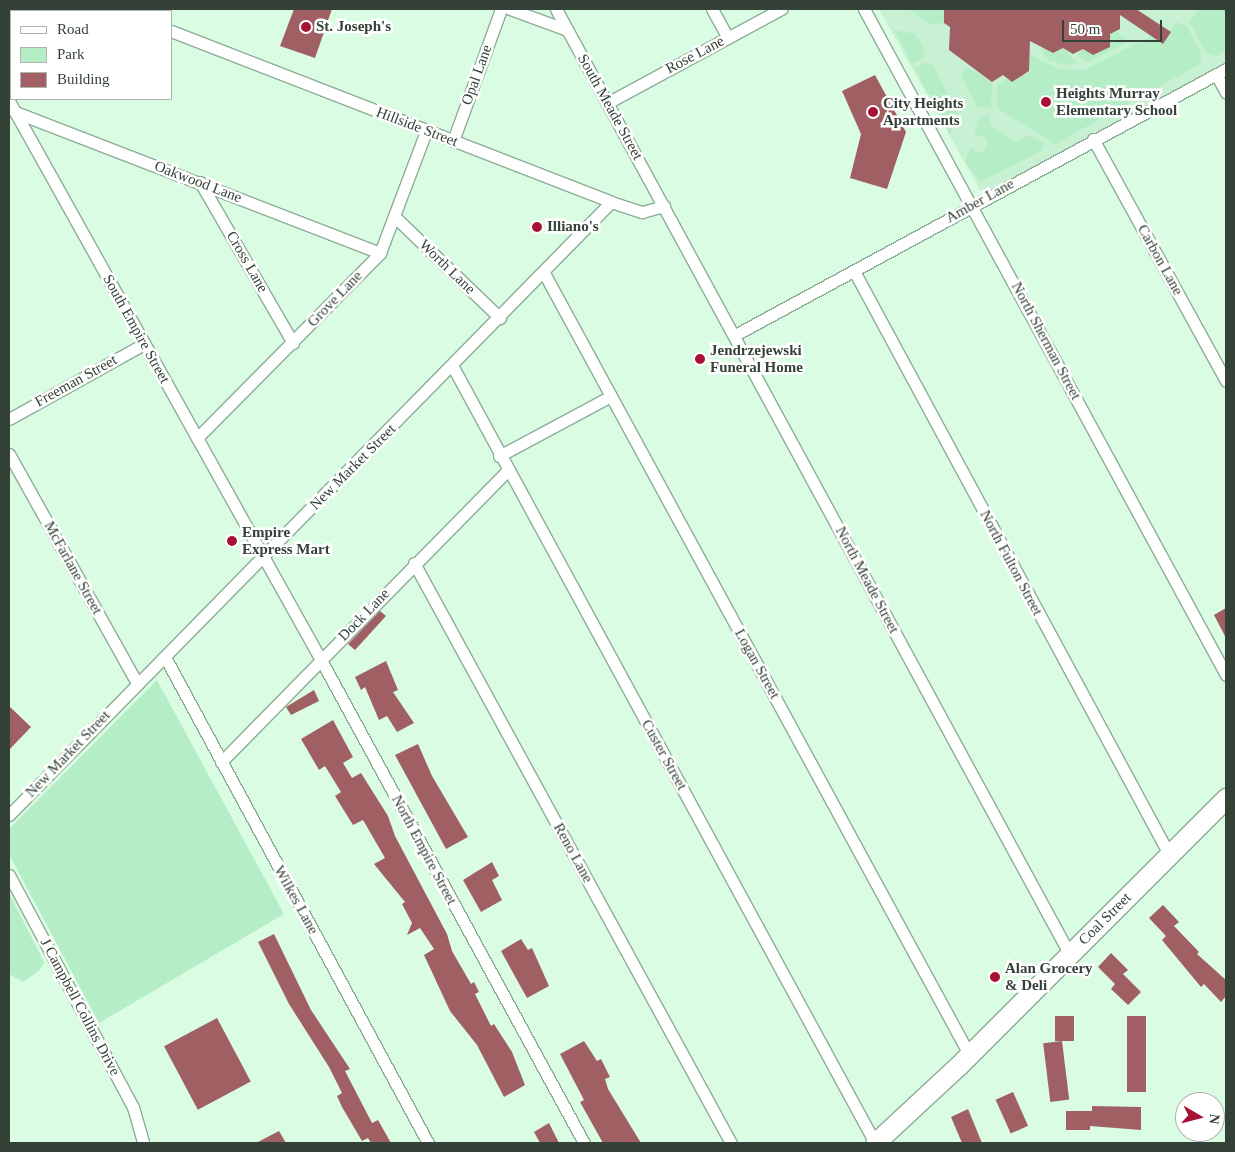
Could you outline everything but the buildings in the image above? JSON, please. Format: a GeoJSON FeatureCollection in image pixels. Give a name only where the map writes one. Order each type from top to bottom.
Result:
{"type":"FeatureCollection","features":[{"type":"Feature","properties":{"kind":"main road","name":"Coal Street"},"geometry":{"type":"LineString","coordinates":[[875,1143],[969,1054],[1226,798]]}},
{"type":"Feature","properties":{"kind":"street","name":"Opal Lane"},"geometry":{"type":"LineString","coordinates":[[452,141],[501,9]]}},
{"type":"Feature","properties":{"kind":"street"},"geometry":{"type":"LineString","coordinates":[[510,9],[567,30]]}},
{"type":"Feature","properties":{"kind":"street","name":"South Meade Street"},"geometry":{"type":"LineString","coordinates":[[556,9],[609,102],[664,206]]}},
{"type":"Feature","properties":{"kind":"street"},"geometry":{"type":"LineString","coordinates":[[712,9],[728,38]]}},
{"type":"Feature","properties":{"kind":"street","name":"Rose Lane"},"geometry":{"type":"LineString","coordinates":[[609,102],[781,9]]}},
{"type":"Feature","properties":{"kind":"street","name":"North Sherman Street"},"geometry":{"type":"LineString","coordinates":[[864,9],[973,205],[1226,675]]}},
{"type":"Feature","properties":{"kind":"street","name":"Hillside Street"},"geometry":{"type":"LineString","coordinates":[[172,31],[611,202],[642,212],[664,206]]}},
{"type":"Feature","properties":{"kind":"street"},"geometry":{"type":"LineString","coordinates":[[1221,72],[1226,93]]}},
{"type":"Feature","properties":{"kind":"street","name":"Amber Lane"},"geometry":{"type":"LineString","coordinates":[[735,335],[1221,72]]}},
{"type":"Feature","properties":{"kind":"street","name":"South Empire Street"},"geometry":{"type":"LineString","coordinates":[[9,101],[264,556]]}},
{"type":"Feature","properties":{"kind":"street","name":"Oakwood Lane"},"geometry":{"type":"LineString","coordinates":[[15,112],[380,253]]}},
{"type":"Feature","properties":{"kind":"street","name":"Grove Lane"},"geometry":{"type":"LineString","coordinates":[[197,438],[380,253],[426,131]]}},
{"type":"Feature","properties":{"kind":"street","name":"Carbon Lane"},"geometry":{"type":"LineString","coordinates":[[1093,140],[1226,381]]}},
{"type":"Feature","properties":{"kind":"street","name":"Cross Lane"},"geometry":{"type":"LineString","coordinates":[[200,182],[293,343]]}},
{"type":"Feature","properties":{"kind":"street","name":"New Market Street"},"geometry":{"type":"LineString","coordinates":[[9,815],[137,683],[453,367],[611,202]]}},
{"type":"Feature","properties":{"kind":"street","name":"North Meade Street"},"geometry":{"type":"LineString","coordinates":[[664,206],[1070,954]]}},
{"type":"Feature","properties":{"kind":"street","name":"Worth Lane"},"geometry":{"type":"LineString","coordinates":[[394,216],[500,318]]}},
{"type":"Feature","properties":{"kind":"street","name":"North Fulton Street"},"geometry":{"type":"LineString","coordinates":[[854,271],[1169,854]]}},
{"type":"Feature","properties":{"kind":"street","name":"Logan Street"},"geometry":{"type":"LineString","coordinates":[[544,273],[969,1054]]}},
{"type":"Feature","properties":{"kind":"street","name":"Freeman Street"},"geometry":{"type":"LineString","coordinates":[[9,419],[144,344]]}},
{"type":"Feature","properties":{"kind":"street","name":"Custer Street"},"geometry":{"type":"LineString","coordinates":[[453,367],[875,1143]]}},
{"type":"Feature","properties":{"kind":"street"},"geometry":{"type":"LineString","coordinates":[[500,456],[611,396]]}},
{"type":"Feature","properties":{"kind":"street","name":"McFarlane Street"},"geometry":{"type":"LineString","coordinates":[[9,454],[137,683]]}},
{"type":"Feature","properties":{"kind":"street","name":"Dock Lane"},"geometry":{"type":"LineString","coordinates":[[221,762],[414,563],[508,470]]}},
{"type":"Feature","properties":{"kind":"street","name":"North Empire Street"},"geometry":{"type":"LineString","coordinates":[[264,556],[584,1143]]}},
{"type":"Feature","properties":{"kind":"street","name":"Reno Lane"},"geometry":{"type":"LineString","coordinates":[[414,563],[731,1143]]}},
{"type":"Feature","properties":{"kind":"street","name":"Wilkes Lane"},"geometry":{"type":"LineString","coordinates":[[165,657],[428,1143]]}},
{"type":"Feature","properties":{"kind":"street","name":"J Campbell Collins Drive"},"geometry":{"type":"LineString","coordinates":[[9,875],[125,1090],[143,1143]]}},
{"type":"Feature","properties":{"kind":"shaded area","name":"Heights Murray Elementary School"},"geometry":{"type":"Polygon","coordinates":[[[879,9],[1226,9],[1226,65],[984,197],[879,9]]]}},
{"type":"Feature","properties":{"kind":"green space"},"geometry":{"type":"Polygon","coordinates":[[[908,9],[944,9],[944,23],[931,24],[908,9]]]}},
{"type":"Feature","properties":{"kind":"green space"},"geometry":{"type":"Polygon","coordinates":[[[1200,9],[1226,9],[1226,50],[1215,56],[1206,53],[1189,21],[1200,9]]]}},
{"type":"Feature","properties":{"kind":"green space"},"geometry":{"type":"Polygon","coordinates":[[[1176,22],[1186,25],[1202,55],[1200,64],[1055,144],[997,108],[997,84],[1007,79],[1012,82],[1029,72],[1030,55],[1058,69],[1085,70],[1151,36],[1163,44],[1176,22]]]}},
{"type":"Feature","properties":{"kind":"green space"},"geometry":{"type":"Polygon","coordinates":[[[894,30],[915,34],[924,49],[923,58],[912,64],[894,30]]]}},
{"type":"Feature","properties":{"kind":"green space"},"geometry":{"type":"Polygon","coordinates":[[[1117,32],[1129,41],[1088,63],[1077,56],[1083,49],[1110,47],[1110,34],[1117,32]]]}},
{"type":"Feature","properties":{"kind":"green space"},"geometry":{"type":"Polygon","coordinates":[[[1041,48],[1053,53],[1063,48],[1078,64],[1066,65],[1048,60],[1041,48]]]}},
{"type":"Feature","properties":{"kind":"green space"},"geometry":{"type":"Polygon","coordinates":[[[925,63],[933,65],[958,113],[950,135],[915,69],[925,63]]]}},
{"type":"Feature","properties":{"kind":"green space"},"geometry":{"type":"Polygon","coordinates":[[[967,67],[992,82],[991,108],[977,107],[961,76],[967,67]]]}},
{"type":"Feature","properties":{"kind":"green space"},"geometry":{"type":"Polygon","coordinates":[[[990,113],[990,125],[1016,142],[1029,135],[1044,143],[1043,150],[980,182],[965,162],[971,146],[977,153],[985,150],[988,142],[982,135],[974,137],[979,119],[990,113]]]}},
{"type":"Feature","properties":{"kind":"green space"},"geometry":{"type":"Polygon","coordinates":[[[157,680],[284,914],[99,1023],[9,854],[9,829],[157,680]]]}},
{"type":"Feature","properties":{"kind":"green space"},"geometry":{"type":"Polygon","coordinates":[[[9,893],[44,962],[40,970],[23,982],[9,974],[9,893]]]}},
{"type":"Feature","properties":{"kind":"place","name":"St. Joseph's"},"geometry":{"type":"Point","coordinates":[306,27]}},
{"type":"Feature","properties":{"kind":"place","name":"Heights Murray Elementary School"},"geometry":{"type":"Point","coordinates":[1046,102]}},
{"type":"Feature","properties":{"kind":"place","name":"City Heights Apartments"},"geometry":{"type":"Point","coordinates":[873,112]}},
{"type":"Feature","properties":{"kind":"place","name":"Illiano's"},"geometry":{"type":"Point","coordinates":[537,227]}},
{"type":"Feature","properties":{"kind":"place","name":"Jendrzejewski Funeral Home"},"geometry":{"type":"Point","coordinates":[700,359]}},
{"type":"Feature","properties":{"kind":"place","name":"Empire Express Mart"},"geometry":{"type":"Point","coordinates":[232,541]}},
{"type":"Feature","properties":{"kind":"place","name":"Alan Grocery & Deli"},"geometry":{"type":"Point","coordinates":[995,977]}}]}
